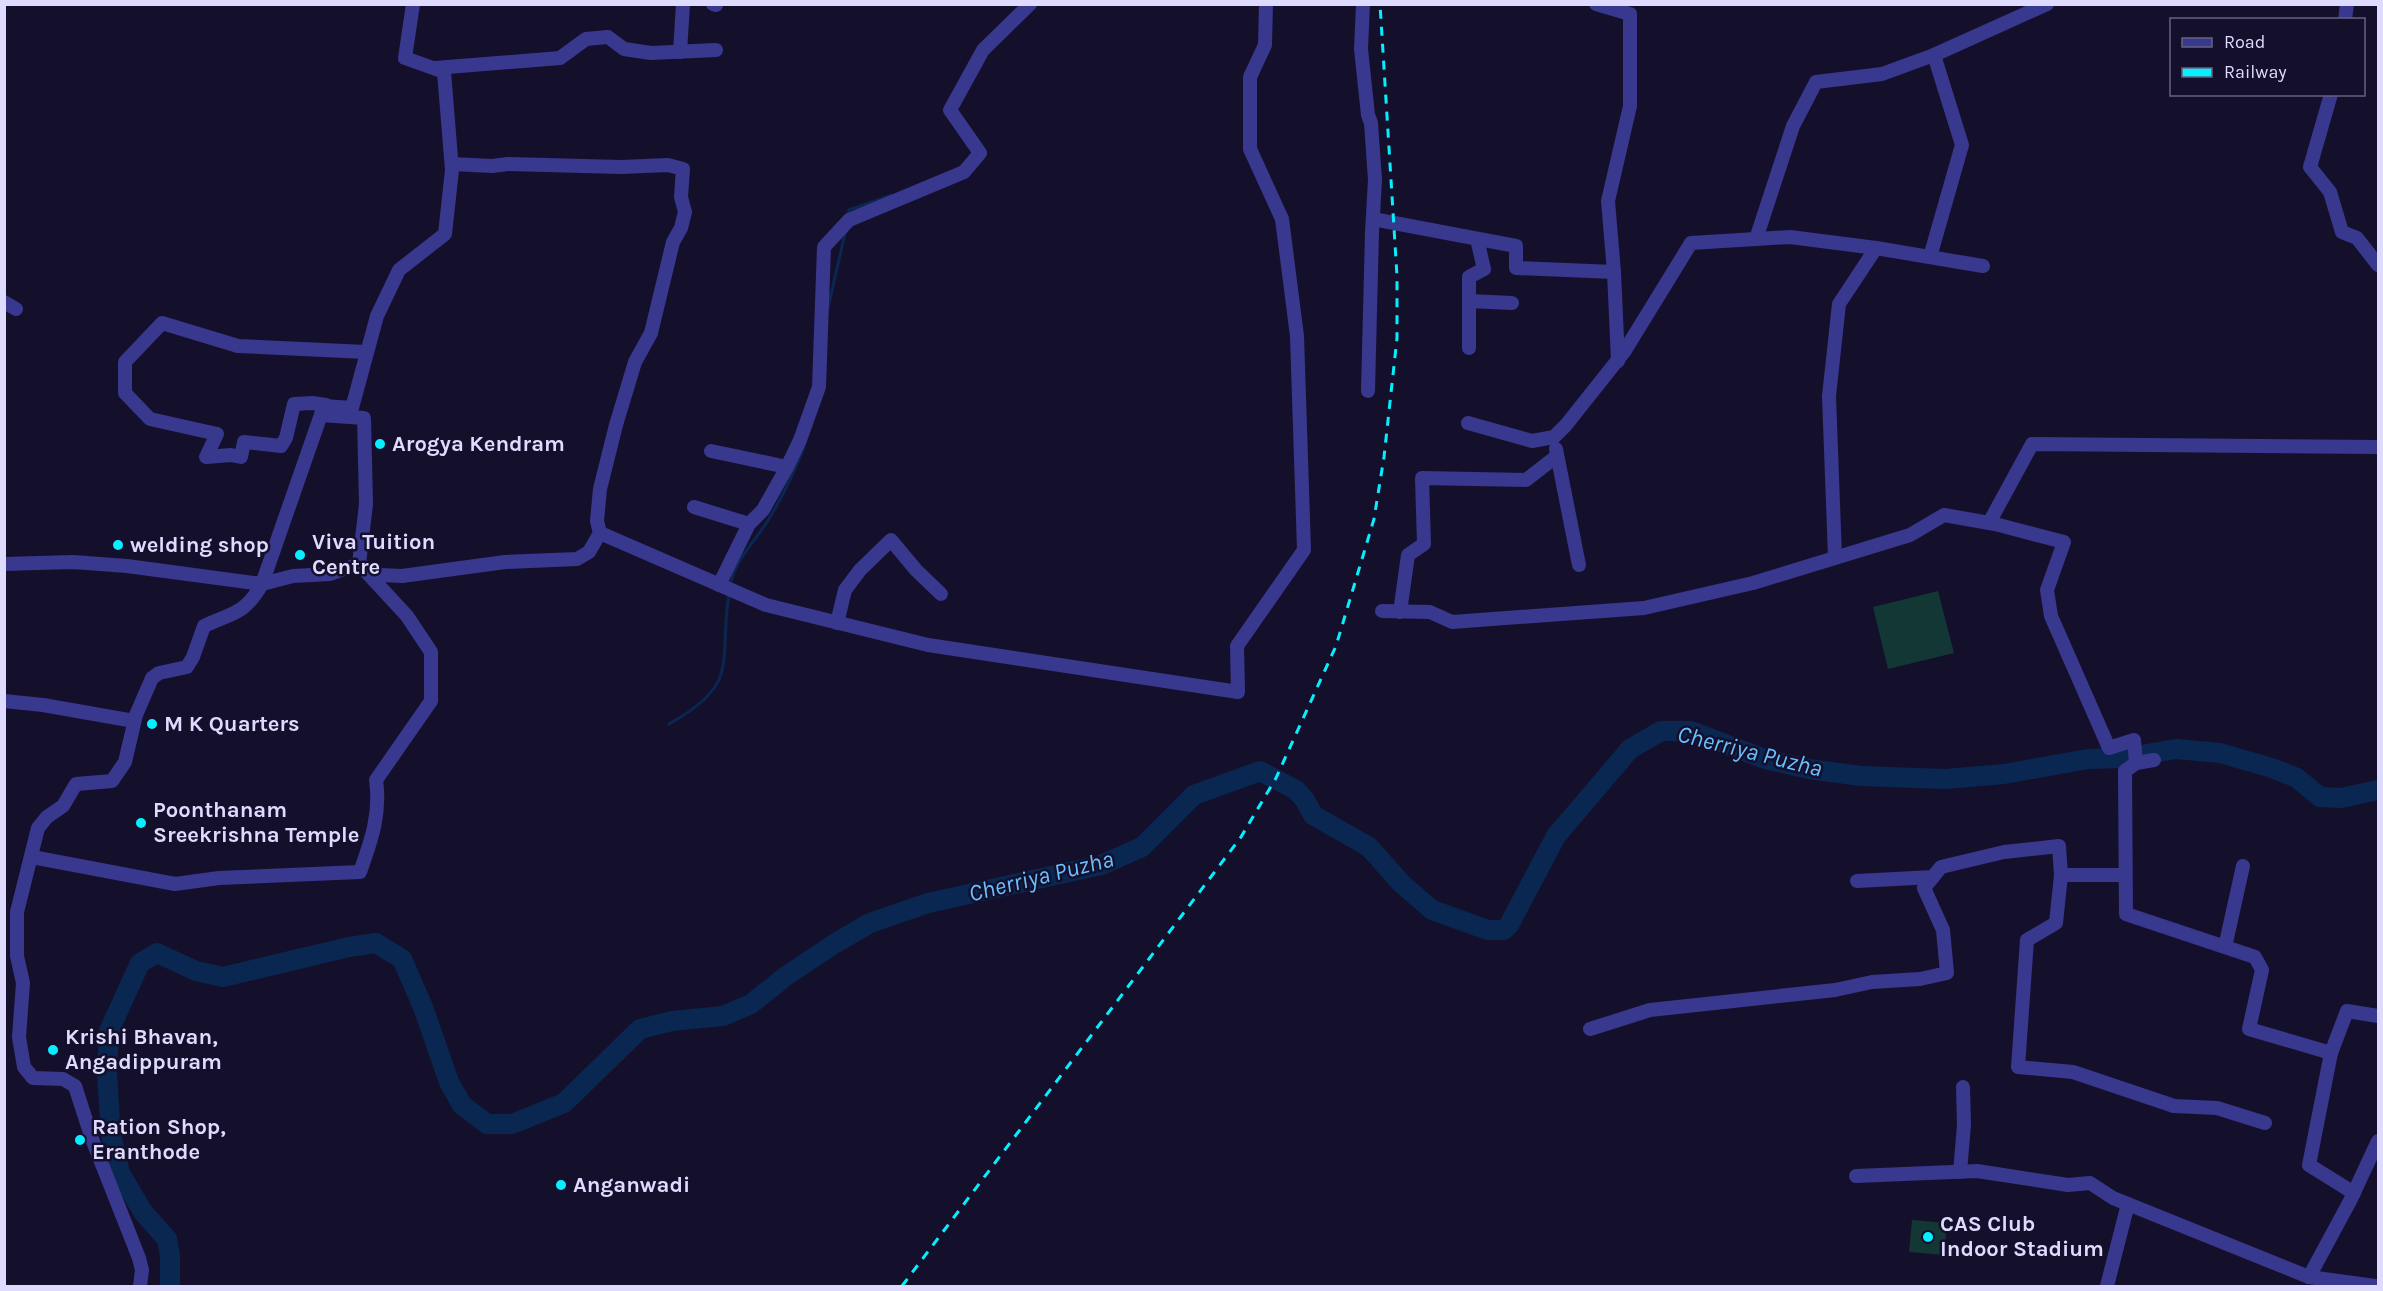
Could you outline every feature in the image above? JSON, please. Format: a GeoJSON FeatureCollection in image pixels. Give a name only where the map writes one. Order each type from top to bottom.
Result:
{"type":"FeatureCollection","features":[{"type":"Feature","properties":{"kind":"street"},"geometry":{"type":"LineString","coordinates":[[324,410],[352,408],[377,316],[399,270],[445,234],[452,164],[444,72],[405,58],[413,4]]}},
{"type":"Feature","properties":{"kind":"street"},"geometry":{"type":"LineString","coordinates":[[680,52],[683,4]]}},
{"type":"Feature","properties":{"kind":"street"},"geometry":{"type":"LineString","coordinates":[[719,585],[749,524],[763,510],[787,467],[800,440],[819,387],[824,247],[849,220],[964,172],[980,153],[950,110],[983,50],[1030,4]]}},
{"type":"Feature","properties":{"kind":"street"},"geometry":{"type":"LineString","coordinates":[[600,533],[766,605],[928,645],[1238,692],[1237,646],[1304,550],[1297,336],[1282,219],[1250,149],[1250,77],[1265,45],[1266,4]]}},
{"type":"Feature","properties":{"kind":"street"},"geometry":{"type":"LineString","coordinates":[[1363,4],[1360,50],[1371,123],[1375,180],[1368,392]]}},
{"type":"Feature","properties":{"kind":"street"},"geometry":{"type":"LineString","coordinates":[[1596,4],[1630,14],[1630,106],[1608,201],[1618,361]]}},
{"type":"Feature","properties":{"kind":"street"},"geometry":{"type":"LineString","coordinates":[[1756,239],[1792,126],[1816,82],[1882,74],[1934,55],[2047,4]]}},
{"type":"Feature","properties":{"kind":"street"},"geometry":{"type":"LineString","coordinates":[[433,68],[560,58],[586,39],[608,37],[624,49],[651,53],[716,50]]}},
{"type":"Feature","properties":{"kind":"street"},"geometry":{"type":"LineString","coordinates":[[1930,257],[1962,145],[1934,55]]}},
{"type":"Feature","properties":{"kind":"street"},"geometry":{"type":"LineString","coordinates":[[2330,96],[2310,167],[2330,192],[2342,232],[2357,238],[2379,265]]}},
{"type":"Feature","properties":{"kind":"street"},"geometry":{"type":"LineString","coordinates":[[4,564],[73,562],[105,564],[262,584],[293,576],[330,574],[359,564],[380,575],[402,576],[505,562],[577,559],[589,552],[600,533],[597,521],[600,489],[621,407],[635,362],[651,333],[673,242],[681,228],[685,212],[681,198],[683,169],[668,165],[621,167],[452,164]]}},
{"type":"Feature","properties":{"kind":"street"},"geometry":{"type":"LineString","coordinates":[[1374,219],[1516,246],[1516,268],[1614,272]]}},
{"type":"Feature","properties":{"kind":"street"},"geometry":{"type":"LineString","coordinates":[[1468,423],[1532,441],[1554,437],[1618,361],[1691,243],[1790,237],[1876,248],[1983,266]]}},
{"type":"Feature","properties":{"kind":"street"},"geometry":{"type":"LineString","coordinates":[[1469,348],[1469,277],[1484,270],[1477,239]]}},
{"type":"Feature","properties":{"kind":"street"},"geometry":{"type":"LineString","coordinates":[[1835,557],[1829,396],[1839,304],[1876,248]]}},
{"type":"Feature","properties":{"kind":"street"},"geometry":{"type":"LineString","coordinates":[[1469,301],[1512,303]]}},
{"type":"Feature","properties":{"kind":"street"},"geometry":{"type":"LineString","coordinates":[[32,857],[175,884],[219,878],[360,872],[371,841],[379,802],[375,780],[431,700],[431,652],[407,616],[359,564],[366,504],[364,418],[324,410],[312,403],[294,404],[286,438],[281,446],[244,442],[241,457],[231,455],[206,457],[217,434],[150,419],[125,393],[125,362],[162,323],[238,346],[366,352]]}},
{"type":"Feature","properties":{"kind":"street"},"geometry":{"type":"LineString","coordinates":[[140,1287],[142,1270],[139,1258],[92,1139],[75,1086],[63,1080],[33,1078],[24,1067],[19,1037],[23,983],[11,952],[21,888],[32,857],[38,828],[47,817],[63,806],[76,784],[112,781],[120,772],[130,748],[134,721],[152,678],[187,667],[194,657],[204,626],[239,612],[249,604],[262,584],[324,410]]}},
{"type":"Feature","properties":{"kind":"street"},"geometry":{"type":"LineString","coordinates":[[1554,437],[1579,565]]}},
{"type":"Feature","properties":{"kind":"street"},"geometry":{"type":"LineString","coordinates":[[1989,523],[2032,444],[2379,447]]}},
{"type":"Feature","properties":{"kind":"street"},"geometry":{"type":"LineString","coordinates":[[711,451],[787,467]]}},
{"type":"Feature","properties":{"kind":"street"},"geometry":{"type":"LineString","coordinates":[[1400,612],[1408,555],[1424,544],[1422,478],[1526,480],[1557,456]]}},
{"type":"Feature","properties":{"kind":"street"},"geometry":{"type":"LineString","coordinates":[[694,507],[749,524]]}},
{"type":"Feature","properties":{"kind":"street"},"geometry":{"type":"LineString","coordinates":[[1382,611],[1430,612],[1452,622],[1644,608],[1753,583],[1910,535],[1944,515],[1989,523],[2064,542],[2047,590],[2051,616],[2109,748],[2134,740],[2136,763]]}},
{"type":"Feature","properties":{"kind":"street"},"geometry":{"type":"LineString","coordinates":[[837,622],[845,590],[860,570],[891,540],[916,570],[941,594]]}},
{"type":"Feature","properties":{"kind":"street"},"geometry":{"type":"LineString","coordinates":[[4,700],[134,721]]}},
{"type":"Feature","properties":{"kind":"street"},"geometry":{"type":"LineString","coordinates":[[2154,760],[2136,763],[2125,771],[2126,914],[2255,957],[2262,970],[2249,1029],[2331,1053]]}},
{"type":"Feature","properties":{"kind":"street"},"geometry":{"type":"LineString","coordinates":[[1590,1029],[1650,1010],[1835,990],[1872,982],[1920,979],[1947,974],[1943,930],[1924,888],[1941,867],[2004,852],[2058,846],[2061,875],[2056,923],[2027,940],[2018,1067],[2073,1072],[2174,1106],[2217,1108],[2265,1123]]}},
{"type":"Feature","properties":{"kind":"street"},"geometry":{"type":"LineString","coordinates":[[2225,947],[2243,866]]}},
{"type":"Feature","properties":{"kind":"street"},"geometry":{"type":"LineString","coordinates":[[2061,875],[2125,875]]}},
{"type":"Feature","properties":{"kind":"street"},"geometry":{"type":"LineString","coordinates":[[1857,881],[1933,877]]}},
{"type":"Feature","properties":{"kind":"street"},"geometry":{"type":"LineString","coordinates":[[2354,1193],[2309,1165],[2331,1053],[2347,1011],[2379,1016]]}},
{"type":"Feature","properties":{"kind":"street"},"geometry":{"type":"LineString","coordinates":[[1960,1172],[1964,1125],[1963,1087]]}},
{"type":"Feature","properties":{"kind":"street"},"geometry":{"type":"LineString","coordinates":[[2309,1277],[2379,1141]]}},
{"type":"Feature","properties":{"kind":"street"},"geometry":{"type":"LineString","coordinates":[[1856,1176],[1977,1171],[2068,1185],[2090,1183],[2113,1198],[2309,1277],[2375,1287]]}},
{"type":"Feature","properties":{"kind":"street"},"geometry":{"type":"LineString","coordinates":[[2107,1287],[2128,1204]]}},
{"type":"Feature","properties":{"kind":"green space"},"geometry":{"type":"Polygon","coordinates":[[[1938,591],[1954,653],[1888,669],[1873,607],[1938,591]]]}},
{"type":"Feature","properties":{"kind":"green space","name":"CAS Club Indoor Stadium"},"geometry":{"type":"Polygon","coordinates":[[[1912,1220],[1947,1223],[1944,1255],[1909,1252],[1912,1220]]]}},
{"type":"Feature","properties":{"kind":"waterway"},"geometry":{"type":"LineString","coordinates":[[848,214],[849,210],[892,195]]}},
{"type":"Feature","properties":{"kind":"waterway"},"geometry":{"type":"LineString","coordinates":[[828,308],[845,233]]}},
{"type":"Feature","properties":{"kind":"waterway"},"geometry":{"type":"LineString","coordinates":[[730,586],[740,560],[783,495],[804,447]]}},
{"type":"Feature","properties":{"kind":"waterway"},"geometry":{"type":"LineString","coordinates":[[669,724],[708,696],[717,683],[722,669],[729,593]]}},
{"type":"Feature","properties":{"kind":"waterway","name":"Cherriya Puzha"},"geometry":{"type":"LineString","coordinates":[[170,1286],[170,1256],[167,1239],[143,1212],[120,1173],[111,1135],[107,1075],[109,1031],[140,963],[157,953],[196,971],[223,977],[349,947],[376,943],[402,959],[423,1007],[449,1082],[462,1105],[487,1124],[512,1124],[564,1103],[640,1029],[672,1021],[723,1016],[751,1004],[786,976],[870,923],[928,903],[1101,865],[1142,847],[1194,795],[1260,771],[1296,790],[1305,800],[1313,815],[1369,847],[1401,883],[1432,910],[1488,930],[1504,930],[1509,925],[1556,836],[1630,749],[1661,731],[1691,731],[1765,759],[1809,769],[1861,776],[1945,779],[2004,774],[2088,759],[2123,758],[2176,749],[2220,753],[2272,768],[2297,778],[2320,797],[2341,798],[2378,790]]}},
{"type":"Feature","properties":{"kind":"railway"},"geometry":{"type":"LineString","coordinates":[[902,1286],[1241,837],[1276,778],[1336,646],[1374,519],[1384,457],[1397,338],[1397,276],[1380,4]]}},
{"type":"Feature","properties":{"kind":"place","name":"Arogya Kendram"},"geometry":{"type":"Point","coordinates":[380,444]}},
{"type":"Feature","properties":{"kind":"place","name":"welding shop"},"geometry":{"type":"Point","coordinates":[118,545]}},
{"type":"Feature","properties":{"kind":"place","name":"Viva Tuition Centre"},"geometry":{"type":"Point","coordinates":[300,555]}},
{"type":"Feature","properties":{"kind":"place","name":"M K Quarters"},"geometry":{"type":"Point","coordinates":[152,724]}},
{"type":"Feature","properties":{"kind":"place","name":"Poonthanam Sreekrishna Temple"},"geometry":{"type":"Point","coordinates":[141,823]}},
{"type":"Feature","properties":{"kind":"place","name":"Krishi Bhavan, Angadippuram"},"geometry":{"type":"Point","coordinates":[53,1050]}},
{"type":"Feature","properties":{"kind":"place","name":"Ration Shop, Eranthode"},"geometry":{"type":"Point","coordinates":[80,1140]}},
{"type":"Feature","properties":{"kind":"place","name":"Anganwadi"},"geometry":{"type":"Point","coordinates":[561,1185]}},
{"type":"Feature","properties":{"kind":"place","name":"CAS Club Indoor Stadium"},"geometry":{"type":"Point","coordinates":[1928,1237]}}]}
